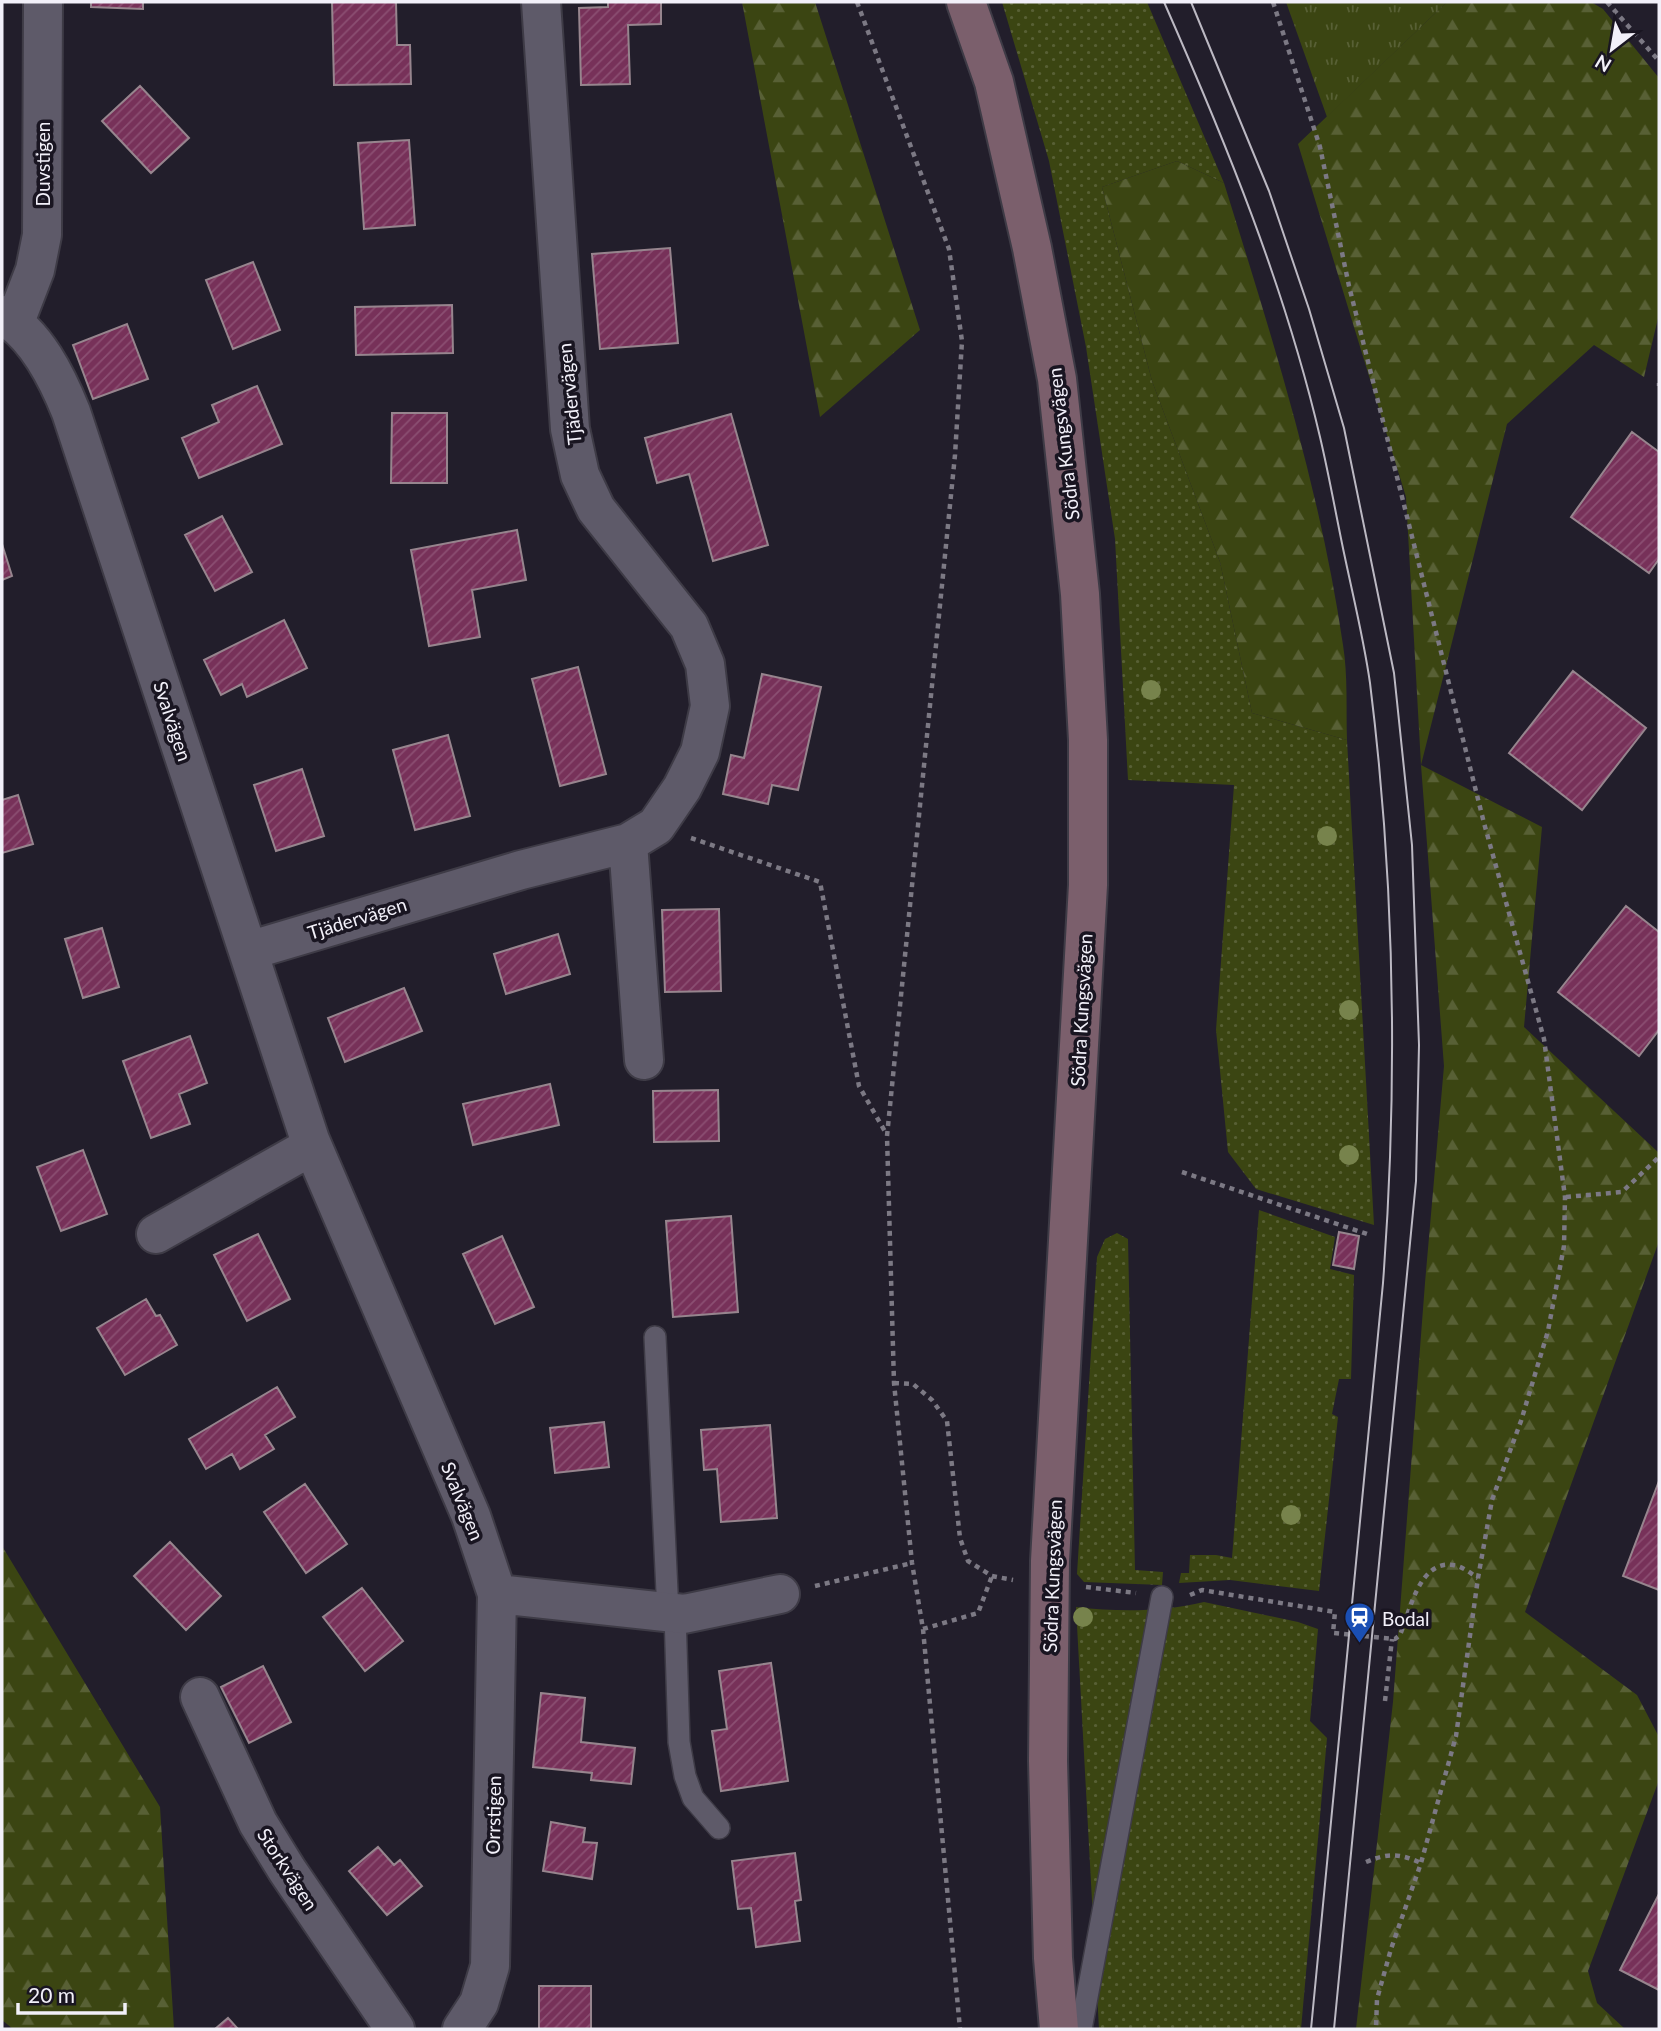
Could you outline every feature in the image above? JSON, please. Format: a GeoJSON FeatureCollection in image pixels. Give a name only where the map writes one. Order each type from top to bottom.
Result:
{"type":"FeatureCollection","features":[{"type":"Feature","properties":{"kind":"main road","name":"Södra Kungsvägen"},"geometry":{"type":"LineString","coordinates":[[966,2],[994,82],[1032,248],[1057,379],[1080,594],[1088,740],[1088,885],[1050,1561],[1048,1761],[1053,1958],[1059,2029]]}},
{"type":"Feature","properties":{"kind":"street","name":"Duvstigen"},"geometry":{"type":"LineString","coordinates":[[8,318],[35,270],[42,235],[43,2]]}},
{"type":"Feature","properties":{"kind":"street","name":"Tjädervägen"},"geometry":{"type":"LineString","coordinates":[[248,951],[642,834],[682,788],[700,752],[710,706],[705,664],[689,626],[596,509],[580,475],[570,429],[541,2]]}},
{"type":"Feature","properties":{"kind":"street","name":"Svalvägen"},"geometry":{"type":"LineString","coordinates":[[8,318],[35,345],[63,392],[71,412],[312,1146],[471,1516],[497,1594]]}},
{"type":"Feature","properties":{"kind":"street"},"geometry":{"type":"LineString","coordinates":[[642,834],[644,1060]]}},
{"type":"Feature","properties":{"kind":"street"},"geometry":{"type":"LineString","coordinates":[[156,1234],[312,1146]]}},
{"type":"Feature","properties":{"kind":"street"},"geometry":{"type":"LineString","coordinates":[[497,1594],[684,1614],[780,1594]]}},
{"type":"Feature","properties":{"kind":"street","name":"Orrstigen"},"geometry":{"type":"LineString","coordinates":[[462,2029],[479,2003],[490,1966],[497,1594]]}},
{"type":"Feature","properties":{"kind":"street","name":"Storkvägen"},"geometry":{"type":"LineString","coordinates":[[200,1697],[258,1823],[395,2029]]}},
{"type":"Feature","properties":{"kind":"lane"},"geometry":{"type":"LineString","coordinates":[[655,1337],[682,1761],[693,1798],[719,1828]]}},
{"type":"Feature","properties":{"kind":"lane"},"geometry":{"type":"LineString","coordinates":[[1081,2029],[1162,1597]]}},
{"type":"Feature","properties":{"kind":"path"},"geometry":{"type":"LineString","coordinates":[[857,2],[949,249],[962,341],[955,455],[887,1136],[894,1383],[912,1563],[923,1629],[961,2029]]}},
{"type":"Feature","properties":{"kind":"path"},"geometry":{"type":"LineString","coordinates":[[1273,2],[1320,147],[1349,286],[1484,823],[1544,1039],[1566,1197],[1564,1246],[1548,1331],[1521,1421],[1492,1500],[1456,1736],[1421,1863],[1377,1999],[1376,2029]]}},
{"type":"Feature","properties":{"kind":"path"},"geometry":{"type":"LineString","coordinates":[[1607,2],[1659,61]]}},
{"type":"Feature","properties":{"kind":"path"},"geometry":{"type":"LineString","coordinates":[[642,834],[820,881],[859,1086],[887,1136]]}},
{"type":"Feature","properties":{"kind":"path"},"geometry":{"type":"LineString","coordinates":[[1566,1197],[1622,1192],[1659,1157]]}},
{"type":"Feature","properties":{"kind":"path"},"geometry":{"type":"LineString","coordinates":[[1182,1172],[1370,1235]]}},
{"type":"Feature","properties":{"kind":"path"},"geometry":{"type":"LineString","coordinates":[[894,1383],[913,1384],[932,1400],[947,1421],[960,1538],[968,1561],[992,1576],[1014,1580]]}},
{"type":"Feature","properties":{"kind":"path"},"geometry":{"type":"LineString","coordinates":[[780,1594],[912,1563]]}},
{"type":"Feature","properties":{"kind":"path"},"geometry":{"type":"LineString","coordinates":[[1085,1586],[1162,1597],[1187,1596],[1202,1590],[1335,1612],[1333,1633],[1392,1639],[1400,1635],[1421,1582],[1429,1572],[1439,1566],[1451,1564],[1478,1578]]}},
{"type":"Feature","properties":{"kind":"path"},"geometry":{"type":"LineString","coordinates":[[923,1629],[978,1613],[992,1576]]}},
{"type":"Feature","properties":{"kind":"path"},"geometry":{"type":"LineString","coordinates":[[1385,1701],[1392,1639]]}},
{"type":"Feature","properties":{"kind":"path"},"geometry":{"type":"LineString","coordinates":[[1366,1862],[1382,1855],[1395,1855],[1421,1863]]}},
{"type":"Feature","properties":{"kind":"green space"},"geometry":{"type":"Polygon","coordinates":[[[742,2],[815,2],[920,330],[820,417],[742,2]]]}},
{"type":"Feature","properties":{"kind":"green space"},"geometry":{"type":"Polygon","coordinates":[[[1002,2],[1147,2],[1224,183],[1177,161],[1102,187],[1152,381],[1220,562],[1252,713],[1347,740],[1374,1225],[1256,1189],[1228,1152],[1216,1030],[1234,785],[1128,780],[1115,539],[1086,347],[1049,161],[1002,2]]]}},
{"type":"Feature","properties":{"kind":"green space"},"geometry":{"type":"Polygon","coordinates":[[[1286,2],[1447,2],[1327,117],[1286,2]]]}},
{"type":"Feature","properties":{"kind":"green space"},"geometry":{"type":"Polygon","coordinates":[[[1447,2],[1591,2],[1603,9],[1659,78],[1659,314],[1644,377],[1594,345],[1507,424],[1421,765],[1406,497],[1298,144],[1447,2]]]}},
{"type":"Feature","properties":{"kind":"green space"},"geometry":{"type":"Polygon","coordinates":[[[1177,161],[1224,183],[1293,411],[1321,527],[1345,657],[1347,740],[1252,713],[1220,562],[1152,381],[1102,187],[1177,161]]]}},
{"type":"Feature","properties":{"kind":"green space"},"geometry":{"type":"Polygon","coordinates":[[[1421,765],[1542,827],[1524,1027],[1659,1153],[1659,1241],[1525,1612],[1637,1695],[1659,1737],[1659,1780],[1588,1971],[1597,2003],[1625,2029],[1356,2029],[1393,1702],[1444,1066],[1421,765]]]}},
{"type":"Feature","properties":{"kind":"green space"},"geometry":{"type":"Polygon","coordinates":[[[1259,1210],[1335,1237],[1330,1269],[1354,1275],[1351,1379],[1339,1379],[1332,1414],[1338,1417],[1319,1591],[1230,1580],[1179,1583],[1181,1573],[1189,1573],[1190,1555],[1232,1558],[1259,1210]]]}},
{"type":"Feature","properties":{"kind":"green space"},"geometry":{"type":"Polygon","coordinates":[[[1117,1233],[1128,1239],[1135,1570],[1163,1572],[1162,1585],[1084,1582],[1077,1574],[1097,1257],[1105,1239],[1117,1233]]]}},
{"type":"Feature","properties":{"kind":"green space"},"geometry":{"type":"Polygon","coordinates":[[[2,1546],[160,1807],[174,2029],[13,2029],[2,2020],[2,1546]]]}},
{"type":"Feature","properties":{"kind":"green space"},"geometry":{"type":"Polygon","coordinates":[[[1204,1602],[1298,1622],[1318,1629],[1310,1721],[1327,1738],[1301,2029],[1099,2029],[1076,1607],[1140,1610],[1204,1602]]]}},
{"type":"Feature","properties":{"kind":"building"},"geometry":{"type":"Polygon","coordinates":[[[91,2],[143,2],[143,9],[91,7],[91,2]]]}},
{"type":"Feature","properties":{"kind":"building"},"geometry":{"type":"Polygon","coordinates":[[[332,2],[396,2],[397,45],[410,45],[411,84],[334,85],[332,2]]]}},
{"type":"Feature","properties":{"kind":"building"},"geometry":{"type":"Polygon","coordinates":[[[608,2],[661,2],[661,24],[628,25],[630,84],[581,85],[579,8],[608,7],[608,2]]]}},
{"type":"Feature","properties":{"kind":"building"},"geometry":{"type":"Polygon","coordinates":[[[140,86],[189,138],[151,173],[102,121],[140,86]]]}},
{"type":"Feature","properties":{"kind":"building"},"geometry":{"type":"Polygon","coordinates":[[[409,140],[415,225],[364,229],[358,143],[409,140]]]}},
{"type":"Feature","properties":{"kind":"building"},"geometry":{"type":"Polygon","coordinates":[[[670,248],[678,343],[600,349],[592,254],[670,248]]]}},
{"type":"Feature","properties":{"kind":"building"},"geometry":{"type":"Polygon","coordinates":[[[253,262],[280,330],[233,349],[206,280],[253,262]]]}},
{"type":"Feature","properties":{"kind":"building"},"geometry":{"type":"Polygon","coordinates":[[[452,305],[453,353],[356,355],[355,307],[452,305]]]}},
{"type":"Feature","properties":{"kind":"building"},"geometry":{"type":"Polygon","coordinates":[[[127,324],[148,379],[93,399],[73,345],[127,324]]]}},
{"type":"Feature","properties":{"kind":"building"},"geometry":{"type":"Polygon","coordinates":[[[257,386],[282,444],[199,478],[182,438],[219,422],[212,405],[257,386]]]}},
{"type":"Feature","properties":{"kind":"building"},"geometry":{"type":"Polygon","coordinates":[[[392,413],[447,413],[447,483],[391,483],[392,413]]]}},
{"type":"Feature","properties":{"kind":"building"},"geometry":{"type":"Polygon","coordinates":[[[731,414],[768,545],[713,561],[689,474],[657,483],[645,438],[731,414]]]}},
{"type":"Feature","properties":{"kind":"building"},"geometry":{"type":"Polygon","coordinates":[[[1632,432],[1659,452],[1659,559],[1649,573],[1571,517],[1632,432]]]}},
{"type":"Feature","properties":{"kind":"building"},"geometry":{"type":"Polygon","coordinates":[[[222,516],[252,572],[215,591],[185,535],[222,516]]]}},
{"type":"Feature","properties":{"kind":"building"},"geometry":{"type":"Polygon","coordinates":[[[517,530],[526,580],[472,590],[480,637],[429,646],[411,550],[517,530]]]}},
{"type":"Feature","properties":{"kind":"building"},"geometry":{"type":"Polygon","coordinates":[[[2,544],[12,576],[2,580],[2,544]]]}},
{"type":"Feature","properties":{"kind":"building"},"geometry":{"type":"Polygon","coordinates":[[[284,620],[307,668],[247,697],[242,684],[221,695],[204,660],[284,620]]]}},
{"type":"Feature","properties":{"kind":"building"},"geometry":{"type":"Polygon","coordinates":[[[578,667],[606,774],[560,786],[532,679],[578,667]]]}},
{"type":"Feature","properties":{"kind":"building"},"geometry":{"type":"Polygon","coordinates":[[[1573,671],[1646,728],[1582,810],[1509,753],[1573,671]]]}},
{"type":"Feature","properties":{"kind":"building"},"geometry":{"type":"Polygon","coordinates":[[[762,674],[821,687],[798,790],[772,785],[768,804],[723,794],[731,755],[744,758],[762,674]]]}},
{"type":"Feature","properties":{"kind":"building"},"geometry":{"type":"Polygon","coordinates":[[[448,735],[470,816],[415,830],[393,750],[448,735]]]}},
{"type":"Feature","properties":{"kind":"building"},"geometry":{"type":"Polygon","coordinates":[[[302,769],[324,836],[276,851],[254,785],[302,769]]]}},
{"type":"Feature","properties":{"kind":"building"},"geometry":{"type":"Polygon","coordinates":[[[18,795],[33,844],[2,853],[2,800],[18,795]]]}},
{"type":"Feature","properties":{"kind":"building"},"geometry":{"type":"Polygon","coordinates":[[[1626,906],[1659,932],[1659,1030],[1639,1056],[1558,992],[1626,906]]]}},
{"type":"Feature","properties":{"kind":"building"},"geometry":{"type":"Polygon","coordinates":[[[719,909],[721,991],[665,992],[662,910],[719,909]]]}},
{"type":"Feature","properties":{"kind":"building"},"geometry":{"type":"Polygon","coordinates":[[[102,928],[119,987],[83,998],[65,939],[102,928]]]}},
{"type":"Feature","properties":{"kind":"building"},"geometry":{"type":"Polygon","coordinates":[[[558,934],[570,974],[506,994],[494,954],[558,934]]]}},
{"type":"Feature","properties":{"kind":"building"},"geometry":{"type":"Polygon","coordinates":[[[404,988],[422,1031],[345,1062],[328,1018],[404,988]]]}},
{"type":"Feature","properties":{"kind":"building"},"geometry":{"type":"Polygon","coordinates":[[[190,1036],[207,1083],[179,1094],[190,1124],[151,1138],[123,1061],[190,1036]]]}},
{"type":"Feature","properties":{"kind":"building"},"geometry":{"type":"Polygon","coordinates":[[[550,1084],[559,1125],[473,1145],[463,1104],[550,1084]]]}},
{"type":"Feature","properties":{"kind":"building"},"geometry":{"type":"Polygon","coordinates":[[[718,1090],[719,1141],[654,1142],[653,1091],[718,1090]]]}},
{"type":"Feature","properties":{"kind":"building"},"geometry":{"type":"Polygon","coordinates":[[[83,1150],[107,1214],[61,1231],[37,1167],[83,1150]]]}},
{"type":"Feature","properties":{"kind":"building"},"geometry":{"type":"Polygon","coordinates":[[[731,1216],[738,1312],[673,1317],[666,1221],[731,1216]]]}},
{"type":"Feature","properties":{"kind":"building"},"geometry":{"type":"Polygon","coordinates":[[[1339,1232],[1359,1236],[1354,1269],[1333,1265],[1339,1232]]]}},
{"type":"Feature","properties":{"kind":"building"},"geometry":{"type":"Polygon","coordinates":[[[258,1234],[290,1299],[247,1321],[214,1255],[258,1234]]]}},
{"type":"Feature","properties":{"kind":"building"},"geometry":{"type":"Polygon","coordinates":[[[502,1236],[534,1307],[495,1324],[463,1254],[502,1236]]]}},
{"type":"Feature","properties":{"kind":"building"},"geometry":{"type":"Polygon","coordinates":[[[146,1299],[156,1316],[160,1315],[177,1345],[125,1375],[97,1328],[146,1299]]]}},
{"type":"Feature","properties":{"kind":"building"},"geometry":{"type":"Polygon","coordinates":[[[277,1387],[295,1417],[265,1435],[274,1449],[240,1469],[232,1454],[206,1469],[189,1439],[277,1387]]]}},
{"type":"Feature","properties":{"kind":"building"},"geometry":{"type":"Polygon","coordinates":[[[604,1422],[609,1467],[555,1473],[550,1428],[604,1422]]]}},
{"type":"Feature","properties":{"kind":"building"},"geometry":{"type":"Polygon","coordinates":[[[770,1425],[777,1518],[721,1522],[717,1469],[704,1470],[701,1430],[770,1425]]]}},
{"type":"Feature","properties":{"kind":"building"},"geometry":{"type":"Polygon","coordinates":[[[1659,1481],[1659,1590],[1623,1576],[1659,1481]]]}},
{"type":"Feature","properties":{"kind":"building"},"geometry":{"type":"Polygon","coordinates":[[[305,1484],[347,1544],[306,1573],[264,1512],[305,1484]]]}},
{"type":"Feature","properties":{"kind":"building"},"geometry":{"type":"Polygon","coordinates":[[[170,1542],[221,1596],[186,1630],[134,1576],[170,1542]]]}},
{"type":"Feature","properties":{"kind":"building"},"geometry":{"type":"Polygon","coordinates":[[[362,1588],[403,1641],[365,1671],[323,1617],[362,1588]]]}},
{"type":"Feature","properties":{"kind":"building"},"geometry":{"type":"Polygon","coordinates":[[[771,1663],[788,1781],[721,1791],[712,1731],[727,1729],[719,1671],[771,1663]]]}},
{"type":"Feature","properties":{"kind":"building"},"geometry":{"type":"Polygon","coordinates":[[[263,1666],[291,1722],[249,1743],[221,1687],[263,1666]]]}},
{"type":"Feature","properties":{"kind":"building"},"geometry":{"type":"Polygon","coordinates":[[[541,1693],[585,1698],[581,1742],[635,1748],[631,1784],[591,1780],[592,1773],[533,1767],[541,1693]]]}},
{"type":"Feature","properties":{"kind":"building"},"geometry":{"type":"Polygon","coordinates":[[[551,1822],[585,1828],[583,1842],[597,1843],[592,1879],[543,1871],[551,1822]]]}},
{"type":"Feature","properties":{"kind":"building"},"geometry":{"type":"Polygon","coordinates":[[[378,1847],[394,1865],[400,1860],[422,1886],[387,1915],[349,1871],[378,1847]]]}},
{"type":"Feature","properties":{"kind":"building"},"geometry":{"type":"Polygon","coordinates":[[[795,1853],[801,1900],[795,1901],[800,1941],[756,1947],[751,1908],[738,1909],[732,1861],[795,1853]]]}},
{"type":"Feature","properties":{"kind":"building"},"geometry":{"type":"Polygon","coordinates":[[[1659,1894],[1659,1990],[1620,1970],[1659,1894]]]}},
{"type":"Feature","properties":{"kind":"building"},"geometry":{"type":"Polygon","coordinates":[[[539,1986],[591,1986],[591,2029],[539,2029],[539,1986]]]}},
{"type":"Feature","properties":{"kind":"building"},"geometry":{"type":"Polygon","coordinates":[[[228,2018],[238,2029],[215,2029],[228,2018]]]}},
{"type":"Feature","properties":{"kind":"tram line"},"geometry":{"type":"LineString","coordinates":[[1164,2],[1210,108],[1252,216],[1306,381],[1368,667],[1385,833],[1392,983],[1388,1208],[1311,2029]]}},
{"type":"Feature","properties":{"kind":"tram line"},"geometry":{"type":"LineString","coordinates":[[1191,2],[1269,191],[1309,309],[1344,428],[1394,673],[1412,845],[1419,1045],[1416,1181],[1334,2029]]}},
{"type":"Feature","properties":{"kind":"place","name":"Bodal"},"geometry":{"type":"Point","coordinates":[1359,1645]}}]}
